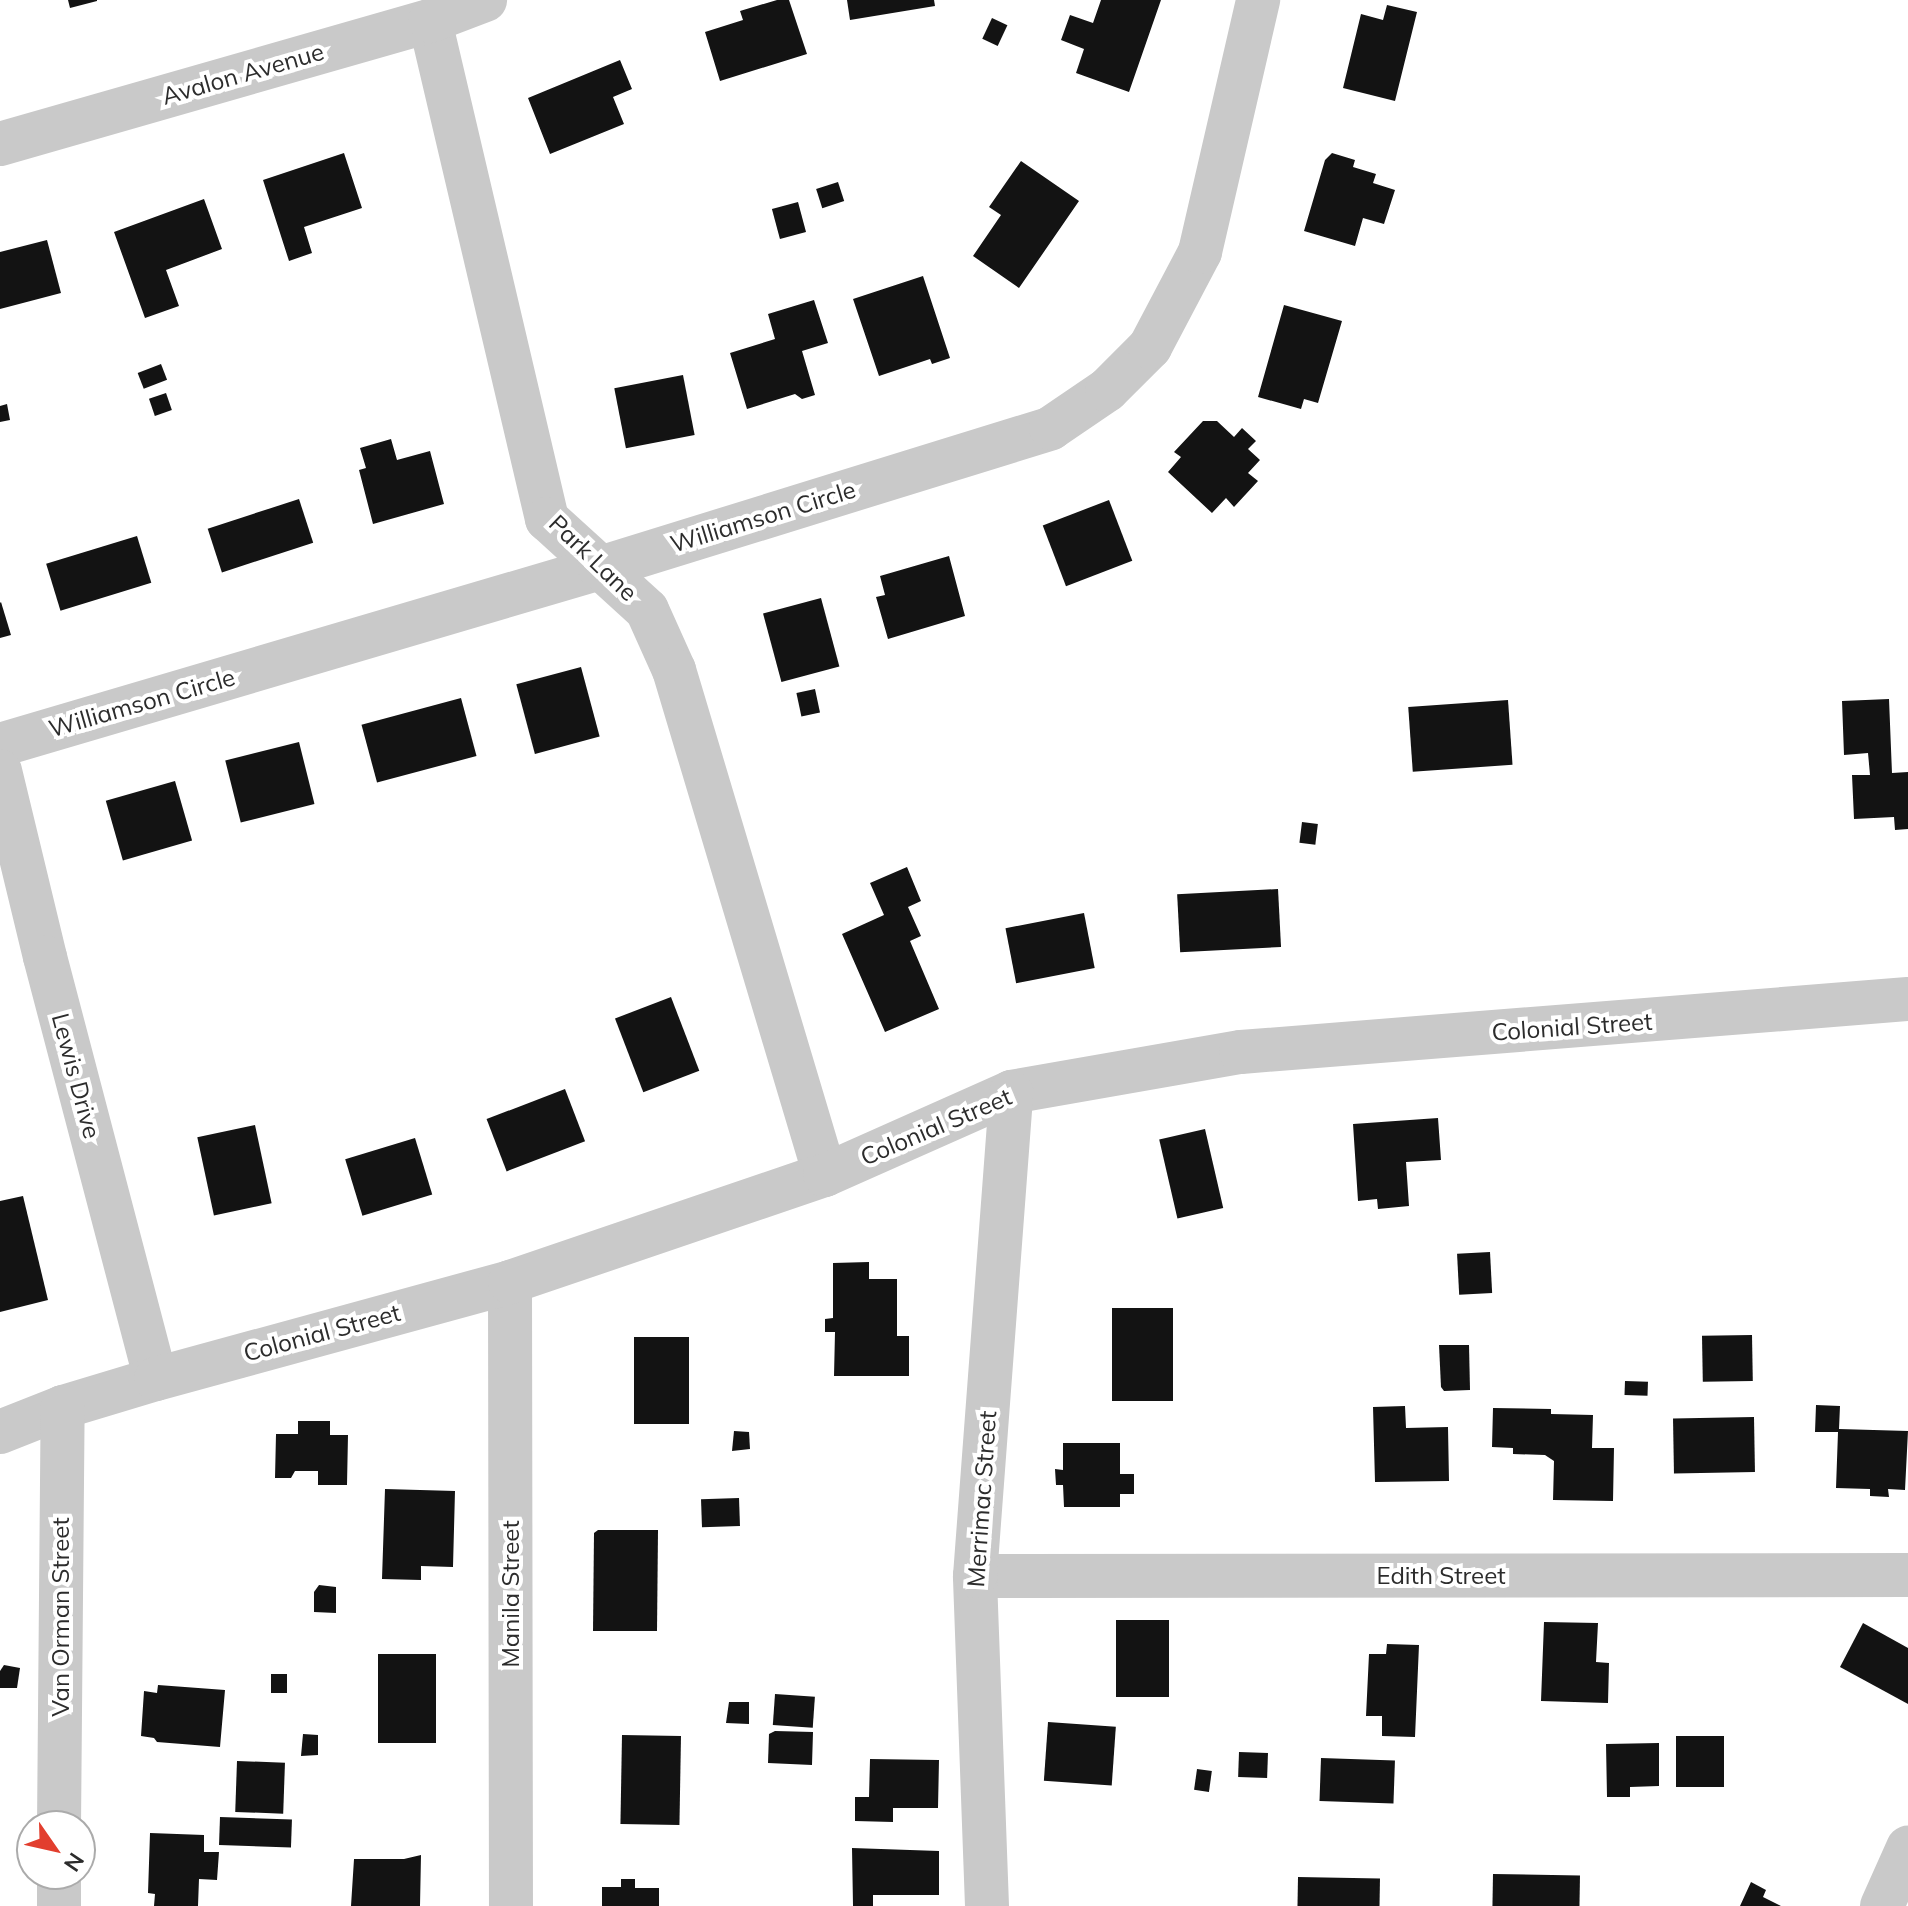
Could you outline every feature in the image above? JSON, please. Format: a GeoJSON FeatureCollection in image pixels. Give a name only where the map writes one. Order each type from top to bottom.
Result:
{"type":"FeatureCollection","features":[{"type":"Feature","properties":{"kind":"street","name":"Avalon Avenue"},"geometry":{"type":"LineString","coordinates":[[0,144],[430,21],[485,0]]}},
{"type":"Feature","properties":{"kind":"street","name":"Williamson Circle"},"geometry":{"type":"LineString","coordinates":[[0,745],[600,568],[1051,428],[1107,390],[1150,347],[1200,252],[1258,0]]}},
{"type":"Feature","properties":{"kind":"street","name":"Park Lane"},"geometry":{"type":"LineString","coordinates":[[430,21],[547,519],[647,610],[674,670],[825,1175]]}},
{"type":"Feature","properties":{"kind":"street","name":"Lewis Drive"},"geometry":{"type":"LineString","coordinates":[[0,771],[45,957],[156,1379]]}},
{"type":"Feature","properties":{"kind":"street","name":"Colonial Street"},"geometry":{"type":"LineString","coordinates":[[0,1432],[63,1407],[156,1379],[510,1282],[825,1175],[1011,1092],[1241,1052],[1908,999]]}},
{"type":"Feature","properties":{"kind":"street","name":"Merrimac Street"},"geometry":{"type":"LineString","coordinates":[[987,1906],[975,1576],[1011,1092]]}},
{"type":"Feature","properties":{"kind":"street","name":"Manila Street"},"geometry":{"type":"LineString","coordinates":[[510,1282],[511,1906]]}},
{"type":"Feature","properties":{"kind":"street","name":"Van Orman Street"},"geometry":{"type":"LineString","coordinates":[[59,1810],[63,1407]]}},
{"type":"Feature","properties":{"kind":"street","name":"Edith Street"},"geometry":{"type":"LineString","coordinates":[[975,1576],[1908,1575]]}},
{"type":"Feature","properties":{"kind":"street"},"geometry":{"type":"LineString","coordinates":[[1882,1906],[1908,1848]]}},
{"type":"Feature","properties":{"kind":"building"},"geometry":{"type":"Polygon","coordinates":[[[68,0],[97,0],[97,1],[70,8],[68,0]]]}},
{"type":"Feature","properties":{"kind":"building"},"geometry":{"type":"Polygon","coordinates":[[[777,0],[789,0],[807,54],[720,81],[705,32],[743,20],[740,11],[777,0]]]}},
{"type":"Feature","properties":{"kind":"building"},"geometry":{"type":"Polygon","coordinates":[[[847,0],[934,0],[935,6],[850,20],[847,0]]]}},
{"type":"Feature","properties":{"kind":"building"},"geometry":{"type":"Polygon","coordinates":[[[1101,0],[1161,0],[1129,92],[1076,73],[1084,49],[1061,40],[1070,15],[1093,23],[1101,0]]]}},
{"type":"Feature","properties":{"kind":"building"},"geometry":{"type":"Polygon","coordinates":[[[1387,5],[1417,12],[1395,101],[1343,88],[1361,14],[1383,20],[1387,5]]]}},
{"type":"Feature","properties":{"kind":"building"},"geometry":{"type":"Polygon","coordinates":[[[992,18],[1007,25],[998,46],[982,39],[992,18]]]}},
{"type":"Feature","properties":{"kind":"building"},"geometry":{"type":"Polygon","coordinates":[[[620,60],[632,89],[613,97],[624,124],[550,154],[528,98],[620,60]]]}},
{"type":"Feature","properties":{"kind":"building"},"geometry":{"type":"Polygon","coordinates":[[[344,153],[362,208],[304,227],[312,253],[289,261],[263,180],[344,153]]]}},
{"type":"Feature","properties":{"kind":"building"},"geometry":{"type":"Polygon","coordinates":[[[1332,153],[1355,160],[1353,167],[1376,174],[1373,183],[1395,190],[1384,224],[1363,218],[1355,246],[1304,231],[1325,160],[1332,153]]]}},
{"type":"Feature","properties":{"kind":"building"},"geometry":{"type":"Polygon","coordinates":[[[1021,161],[1079,201],[1019,288],[973,256],[1001,215],[989,207],[1021,161]]]}},
{"type":"Feature","properties":{"kind":"building"},"geometry":{"type":"Polygon","coordinates":[[[838,182],[844,201],[822,208],[816,189],[838,182]]]}},
{"type":"Feature","properties":{"kind":"building"},"geometry":{"type":"Polygon","coordinates":[[[204,199],[222,249],[166,270],[179,306],[145,318],[114,232],[204,199]]]}},
{"type":"Feature","properties":{"kind":"building"},"geometry":{"type":"Polygon","coordinates":[[[798,202],[806,232],[780,239],[772,209],[798,202]]]}},
{"type":"Feature","properties":{"kind":"building"},"geometry":{"type":"Polygon","coordinates":[[[47,240],[61,293],[0,309],[0,252],[47,240]]]}},
{"type":"Feature","properties":{"kind":"building"},"geometry":{"type":"Polygon","coordinates":[[[923,276],[950,358],[932,364],[930,359],[879,376],[853,299],[923,276]]]}},
{"type":"Feature","properties":{"kind":"building"},"geometry":{"type":"Polygon","coordinates":[[[814,300],[828,343],[802,351],[815,395],[802,399],[795,394],[747,409],[730,353],[775,339],[768,314],[814,300]]]}},
{"type":"Feature","properties":{"kind":"building"},"geometry":{"type":"Polygon","coordinates":[[[1284,305],[1342,321],[1318,403],[1304,399],[1301,409],[1258,397],[1284,305]]]}},
{"type":"Feature","properties":{"kind":"building"},"geometry":{"type":"Polygon","coordinates":[[[161,364],[167,380],[144,389],[138,373],[161,364]]]}},
{"type":"Feature","properties":{"kind":"building"},"geometry":{"type":"Polygon","coordinates":[[[683,375],[695,435],[626,448],[614,388],[683,375]]]}},
{"type":"Feature","properties":{"kind":"building"},"geometry":{"type":"Polygon","coordinates":[[[166,393],[172,410],[155,416],[149,399],[166,393]]]}},
{"type":"Feature","properties":{"kind":"building"},"geometry":{"type":"Polygon","coordinates":[[[7,404],[10,420],[0,422],[0,406],[7,404]]]}},
{"type":"Feature","properties":{"kind":"building"},"geometry":{"type":"Polygon","coordinates":[[[1203,421],[1217,421],[1234,437],[1242,428],[1256,441],[1248,449],[1260,460],[1248,473],[1258,481],[1234,507],[1226,498],[1212,513],[1168,472],[1181,457],[1174,452],[1203,421]]]}},
{"type":"Feature","properties":{"kind":"building"},"geometry":{"type":"Polygon","coordinates":[[[391,439],[397,460],[430,451],[444,504],[373,524],[359,470],[366,468],[360,448],[391,439]]]}},
{"type":"Feature","properties":{"kind":"building"},"geometry":{"type":"Polygon","coordinates":[[[299,499],[313,543],[222,572],[208,529],[299,499]]]}},
{"type":"Feature","properties":{"kind":"building"},"geometry":{"type":"Polygon","coordinates":[[[1109,500],[1132,561],[1066,586],[1043,525],[1109,500]]]}},
{"type":"Feature","properties":{"kind":"building"},"geometry":{"type":"Polygon","coordinates":[[[137,536],[151,583],[60,611],[46,564],[137,536]]]}},
{"type":"Feature","properties":{"kind":"building"},"geometry":{"type":"Polygon","coordinates":[[[949,556],[965,616],[888,639],[876,597],[885,595],[880,576],[949,556]]]}},
{"type":"Feature","properties":{"kind":"building"},"geometry":{"type":"Polygon","coordinates":[[[821,598],[839,667],[781,682],[763,614],[821,598]]]}},
{"type":"Feature","properties":{"kind":"building"},"geometry":{"type":"Polygon","coordinates":[[[0,603],[11,635],[0,638],[0,603]]]}},
{"type":"Feature","properties":{"kind":"building"},"geometry":{"type":"Polygon","coordinates":[[[581,667],[600,737],[535,754],[516,684],[581,667]]]}},
{"type":"Feature","properties":{"kind":"building"},"geometry":{"type":"Polygon","coordinates":[[[815,689],[820,712],[801,716],[796,693],[815,689]]]}},
{"type":"Feature","properties":{"kind":"building"},"geometry":{"type":"Polygon","coordinates":[[[461,698],[477,756],[377,783],[362,725],[461,698]]]}},
{"type":"Feature","properties":{"kind":"building"},"geometry":{"type":"Polygon","coordinates":[[[1889,699],[1892,773],[1908,772],[1908,829],[1895,830],[1894,817],[1854,819],[1852,775],[1870,775],[1868,753],[1844,755],[1842,701],[1889,699]]]}},
{"type":"Feature","properties":{"kind":"building"},"geometry":{"type":"Polygon","coordinates":[[[1508,700],[1513,765],[1413,772],[1408,707],[1508,700]]]}},
{"type":"Feature","properties":{"kind":"building"},"geometry":{"type":"Polygon","coordinates":[[[299,742],[314,804],[241,822],[225,760],[299,742]]]}},
{"type":"Feature","properties":{"kind":"building"},"geometry":{"type":"Polygon","coordinates":[[[175,781],[192,841],[123,860],[106,801],[175,781]]]}},
{"type":"Feature","properties":{"kind":"building"},"geometry":{"type":"Polygon","coordinates":[[[1302,822],[1318,824],[1315,845],[1299,843],[1302,822]]]}},
{"type":"Feature","properties":{"kind":"building"},"geometry":{"type":"Polygon","coordinates":[[[907,867],[921,901],[908,907],[921,936],[910,941],[939,1009],[885,1032],[842,934],[884,915],[870,883],[907,867]]]}},
{"type":"Feature","properties":{"kind":"building"},"geometry":{"type":"Polygon","coordinates":[[[1278,889],[1281,947],[1180,952],[1177,894],[1278,889]]]}},
{"type":"Feature","properties":{"kind":"building"},"geometry":{"type":"Polygon","coordinates":[[[1084,913],[1095,968],[1016,983],[1005,928],[1084,913]]]}},
{"type":"Feature","properties":{"kind":"building"},"geometry":{"type":"Polygon","coordinates":[[[671,997],[699,1071],[643,1092],[615,1019],[671,997]]]}},
{"type":"Feature","properties":{"kind":"building"},"geometry":{"type":"Polygon","coordinates":[[[565,1089],[585,1141],[507,1171],[487,1119],[565,1089]]]}},
{"type":"Feature","properties":{"kind":"building"},"geometry":{"type":"Polygon","coordinates":[[[1438,1118],[1441,1160],[1406,1162],[1409,1206],[1378,1209],[1377,1199],[1358,1201],[1353,1124],[1438,1118]]]}},
{"type":"Feature","properties":{"kind":"building"},"geometry":{"type":"Polygon","coordinates":[[[255,1125],[272,1203],[214,1216],[197,1137],[255,1125]]]}},
{"type":"Feature","properties":{"kind":"building"},"geometry":{"type":"Polygon","coordinates":[[[1205,1129],[1223,1208],[1177,1218],[1159,1140],[1205,1129]]]}},
{"type":"Feature","properties":{"kind":"building"},"geometry":{"type":"Polygon","coordinates":[[[415,1138],[432,1194],[362,1216],[345,1159],[415,1138]]]}},
{"type":"Feature","properties":{"kind":"building"},"geometry":{"type":"Polygon","coordinates":[[[23,1196],[48,1300],[0,1312],[0,1201],[23,1196]]]}},
{"type":"Feature","properties":{"kind":"building"},"geometry":{"type":"Polygon","coordinates":[[[1490,1252],[1492,1293],[1459,1295],[1457,1254],[1490,1252]]]}},
{"type":"Feature","properties":{"kind":"building"},"geometry":{"type":"Polygon","coordinates":[[[869,1262],[869,1279],[897,1279],[897,1336],[909,1336],[909,1376],[834,1376],[835,1332],[825,1332],[825,1319],[833,1318],[833,1263],[869,1262]]]}},
{"type":"Feature","properties":{"kind":"building"},"geometry":{"type":"Polygon","coordinates":[[[1112,1308],[1173,1308],[1173,1401],[1112,1401],[1112,1308]]]}},
{"type":"Feature","properties":{"kind":"building"},"geometry":{"type":"Polygon","coordinates":[[[1752,1335],[1753,1381],[1703,1382],[1702,1336],[1752,1335]]]}},
{"type":"Feature","properties":{"kind":"building"},"geometry":{"type":"Polygon","coordinates":[[[634,1337],[689,1337],[689,1424],[634,1424],[634,1337]]]}},
{"type":"Feature","properties":{"kind":"building"},"geometry":{"type":"Polygon","coordinates":[[[1439,1345],[1469,1345],[1470,1390],[1444,1391],[1441,1387],[1439,1345]]]}},
{"type":"Feature","properties":{"kind":"building"},"geometry":{"type":"Polygon","coordinates":[[[1625,1381],[1648,1382],[1647,1396],[1625,1395],[1625,1381]]]}},
{"type":"Feature","properties":{"kind":"building"},"geometry":{"type":"Polygon","coordinates":[[[1816,1405],[1840,1406],[1839,1429],[1908,1431],[1905,1490],[1888,1489],[1889,1497],[1870,1496],[1870,1489],[1836,1488],[1838,1432],[1815,1432],[1816,1405]]]}},
{"type":"Feature","properties":{"kind":"building"},"geometry":{"type":"Polygon","coordinates":[[[1405,1406],[1406,1428],[1448,1427],[1449,1481],[1375,1482],[1373,1407],[1405,1406]]]}},
{"type":"Feature","properties":{"kind":"building"},"geometry":{"type":"Polygon","coordinates":[[[1493,1408],[1551,1409],[1551,1414],[1593,1415],[1592,1448],[1614,1448],[1613,1501],[1553,1500],[1554,1461],[1545,1455],[1513,1454],[1513,1448],[1492,1447],[1493,1408]]]}},
{"type":"Feature","properties":{"kind":"building"},"geometry":{"type":"Polygon","coordinates":[[[1754,1417],[1755,1472],[1674,1473],[1673,1418],[1754,1417]]]}},
{"type":"Feature","properties":{"kind":"building"},"geometry":{"type":"Polygon","coordinates":[[[298,1421],[330,1421],[330,1435],[348,1435],[347,1485],[318,1485],[318,1471],[295,1471],[291,1478],[275,1478],[276,1434],[298,1434],[298,1421]]]}},
{"type":"Feature","properties":{"kind":"building"},"geometry":{"type":"Polygon","coordinates":[[[734,1431],[749,1432],[750,1449],[732,1451],[734,1431]]]}},
{"type":"Feature","properties":{"kind":"building"},"geometry":{"type":"Polygon","coordinates":[[[1063,1443],[1120,1443],[1120,1474],[1134,1474],[1134,1494],[1120,1494],[1120,1507],[1064,1507],[1063,1485],[1056,1485],[1055,1469],[1063,1470],[1063,1443]]]}},
{"type":"Feature","properties":{"kind":"building"},"geometry":{"type":"Polygon","coordinates":[[[385,1489],[455,1491],[453,1567],[421,1566],[421,1580],[382,1579],[385,1489]]]}},
{"type":"Feature","properties":{"kind":"building"},"geometry":{"type":"Polygon","coordinates":[[[739,1498],[740,1526],[702,1527],[701,1499],[739,1498]]]}},
{"type":"Feature","properties":{"kind":"building"},"geometry":{"type":"Polygon","coordinates":[[[598,1530],[658,1530],[657,1631],[593,1631],[594,1533],[598,1530]]]}},
{"type":"Feature","properties":{"kind":"building"},"geometry":{"type":"Polygon","coordinates":[[[319,1585],[336,1587],[336,1613],[314,1612],[314,1592],[319,1585]]]}},
{"type":"Feature","properties":{"kind":"building"},"geometry":{"type":"Polygon","coordinates":[[[1116,1620],[1169,1620],[1169,1697],[1116,1697],[1116,1620]]]}},
{"type":"Feature","properties":{"kind":"building"},"geometry":{"type":"Polygon","coordinates":[[[1544,1622],[1598,1623],[1596,1662],[1609,1663],[1608,1703],[1541,1701],[1544,1622]]]}},
{"type":"Feature","properties":{"kind":"building"},"geometry":{"type":"Polygon","coordinates":[[[1863,1623],[1908,1648],[1908,1704],[1840,1667],[1863,1623]]]}},
{"type":"Feature","properties":{"kind":"building"},"geometry":{"type":"Polygon","coordinates":[[[1387,1644],[1419,1645],[1415,1737],[1382,1736],[1382,1716],[1366,1716],[1369,1654],[1386,1654],[1387,1644]]]}},
{"type":"Feature","properties":{"kind":"building"},"geometry":{"type":"Polygon","coordinates":[[[378,1654],[436,1654],[436,1743],[378,1743],[378,1654]]]}},
{"type":"Feature","properties":{"kind":"building"},"geometry":{"type":"Polygon","coordinates":[[[4,1665],[20,1668],[17,1688],[0,1688],[0,1671],[4,1665]]]}},
{"type":"Feature","properties":{"kind":"building"},"geometry":{"type":"Polygon","coordinates":[[[271,1674],[287,1674],[287,1693],[271,1693],[271,1674]]]}},
{"type":"Feature","properties":{"kind":"building"},"geometry":{"type":"Polygon","coordinates":[[[158,1685],[225,1690],[220,1747],[157,1742],[154,1738],[141,1736],[144,1691],[157,1693],[158,1685]]]}},
{"type":"Feature","properties":{"kind":"building"},"geometry":{"type":"Polygon","coordinates":[[[775,1694],[815,1697],[813,1728],[773,1725],[775,1694]]]}},
{"type":"Feature","properties":{"kind":"building"},"geometry":{"type":"Polygon","coordinates":[[[729,1702],[749,1702],[749,1724],[726,1723],[729,1702]]]}},
{"type":"Feature","properties":{"kind":"building"},"geometry":{"type":"Polygon","coordinates":[[[1048,1722],[1116,1727],[1112,1786],[1044,1781],[1048,1722]]]}},
{"type":"Feature","properties":{"kind":"building"},"geometry":{"type":"Polygon","coordinates":[[[775,1731],[813,1732],[812,1765],[768,1763],[769,1734],[775,1731]]]}},
{"type":"Feature","properties":{"kind":"building"},"geometry":{"type":"Polygon","coordinates":[[[303,1734],[318,1735],[318,1755],[301,1756],[303,1734]]]}},
{"type":"Feature","properties":{"kind":"building"},"geometry":{"type":"Polygon","coordinates":[[[622,1735],[681,1736],[679,1825],[620,1824],[622,1735]]]}},
{"type":"Feature","properties":{"kind":"building"},"geometry":{"type":"Polygon","coordinates":[[[1676,1736],[1724,1736],[1724,1787],[1676,1787],[1676,1736]]]}},
{"type":"Feature","properties":{"kind":"building"},"geometry":{"type":"Polygon","coordinates":[[[1659,1743],[1659,1786],[1630,1787],[1630,1797],[1607,1797],[1606,1744],[1659,1743]]]}},
{"type":"Feature","properties":{"kind":"building"},"geometry":{"type":"Polygon","coordinates":[[[1239,1752],[1268,1753],[1267,1778],[1238,1777],[1239,1752]]]}},
{"type":"Feature","properties":{"kind":"building"},"geometry":{"type":"Polygon","coordinates":[[[1321,1758],[1395,1761],[1393,1804],[1319,1801],[1321,1758]]]}},
{"type":"Feature","properties":{"kind":"building"},"geometry":{"type":"Polygon","coordinates":[[[870,1759],[939,1760],[938,1808],[893,1808],[893,1822],[855,1821],[855,1797],[869,1797],[870,1759]]]}},
{"type":"Feature","properties":{"kind":"building"},"geometry":{"type":"Polygon","coordinates":[[[237,1761],[285,1763],[283,1814],[235,1812],[237,1761]]]}},
{"type":"Feature","properties":{"kind":"building"},"geometry":{"type":"Polygon","coordinates":[[[1197,1769],[1212,1771],[1209,1792],[1194,1790],[1197,1769]]]}},
{"type":"Feature","properties":{"kind":"building"},"geometry":{"type":"Polygon","coordinates":[[[220,1817],[292,1820],[291,1847],[219,1845],[220,1817]]]}},
{"type":"Feature","properties":{"kind":"building"},"geometry":{"type":"Polygon","coordinates":[[[150,1833],[204,1835],[204,1852],[219,1852],[217,1880],[199,1879],[198,1906],[154,1906],[155,1894],[148,1893],[150,1833]]]}},
{"type":"Feature","properties":{"kind":"building"},"geometry":{"type":"Polygon","coordinates":[[[852,1848],[939,1851],[939,1895],[873,1895],[873,1906],[853,1906],[852,1848]]]}},
{"type":"Feature","properties":{"kind":"building"},"geometry":{"type":"Polygon","coordinates":[[[421,1855],[420,1906],[351,1906],[354,1859],[404,1859],[421,1855]]]}},
{"type":"Feature","properties":{"kind":"building"},"geometry":{"type":"Polygon","coordinates":[[[1493,1874],[1580,1876],[1579,1906],[1492,1906],[1493,1874]]]}},
{"type":"Feature","properties":{"kind":"building"},"geometry":{"type":"Polygon","coordinates":[[[1298,1877],[1380,1878],[1380,1906],[1297,1906],[1298,1877]]]}},
{"type":"Feature","properties":{"kind":"building"},"geometry":{"type":"Polygon","coordinates":[[[621,1879],[635,1879],[635,1888],[659,1888],[659,1906],[602,1906],[602,1887],[621,1887],[621,1879]]]}},
{"type":"Feature","properties":{"kind":"building"},"geometry":{"type":"Polygon","coordinates":[[[1751,1882],[1766,1890],[1763,1897],[1781,1906],[1740,1906],[1751,1882]]]}}]}
